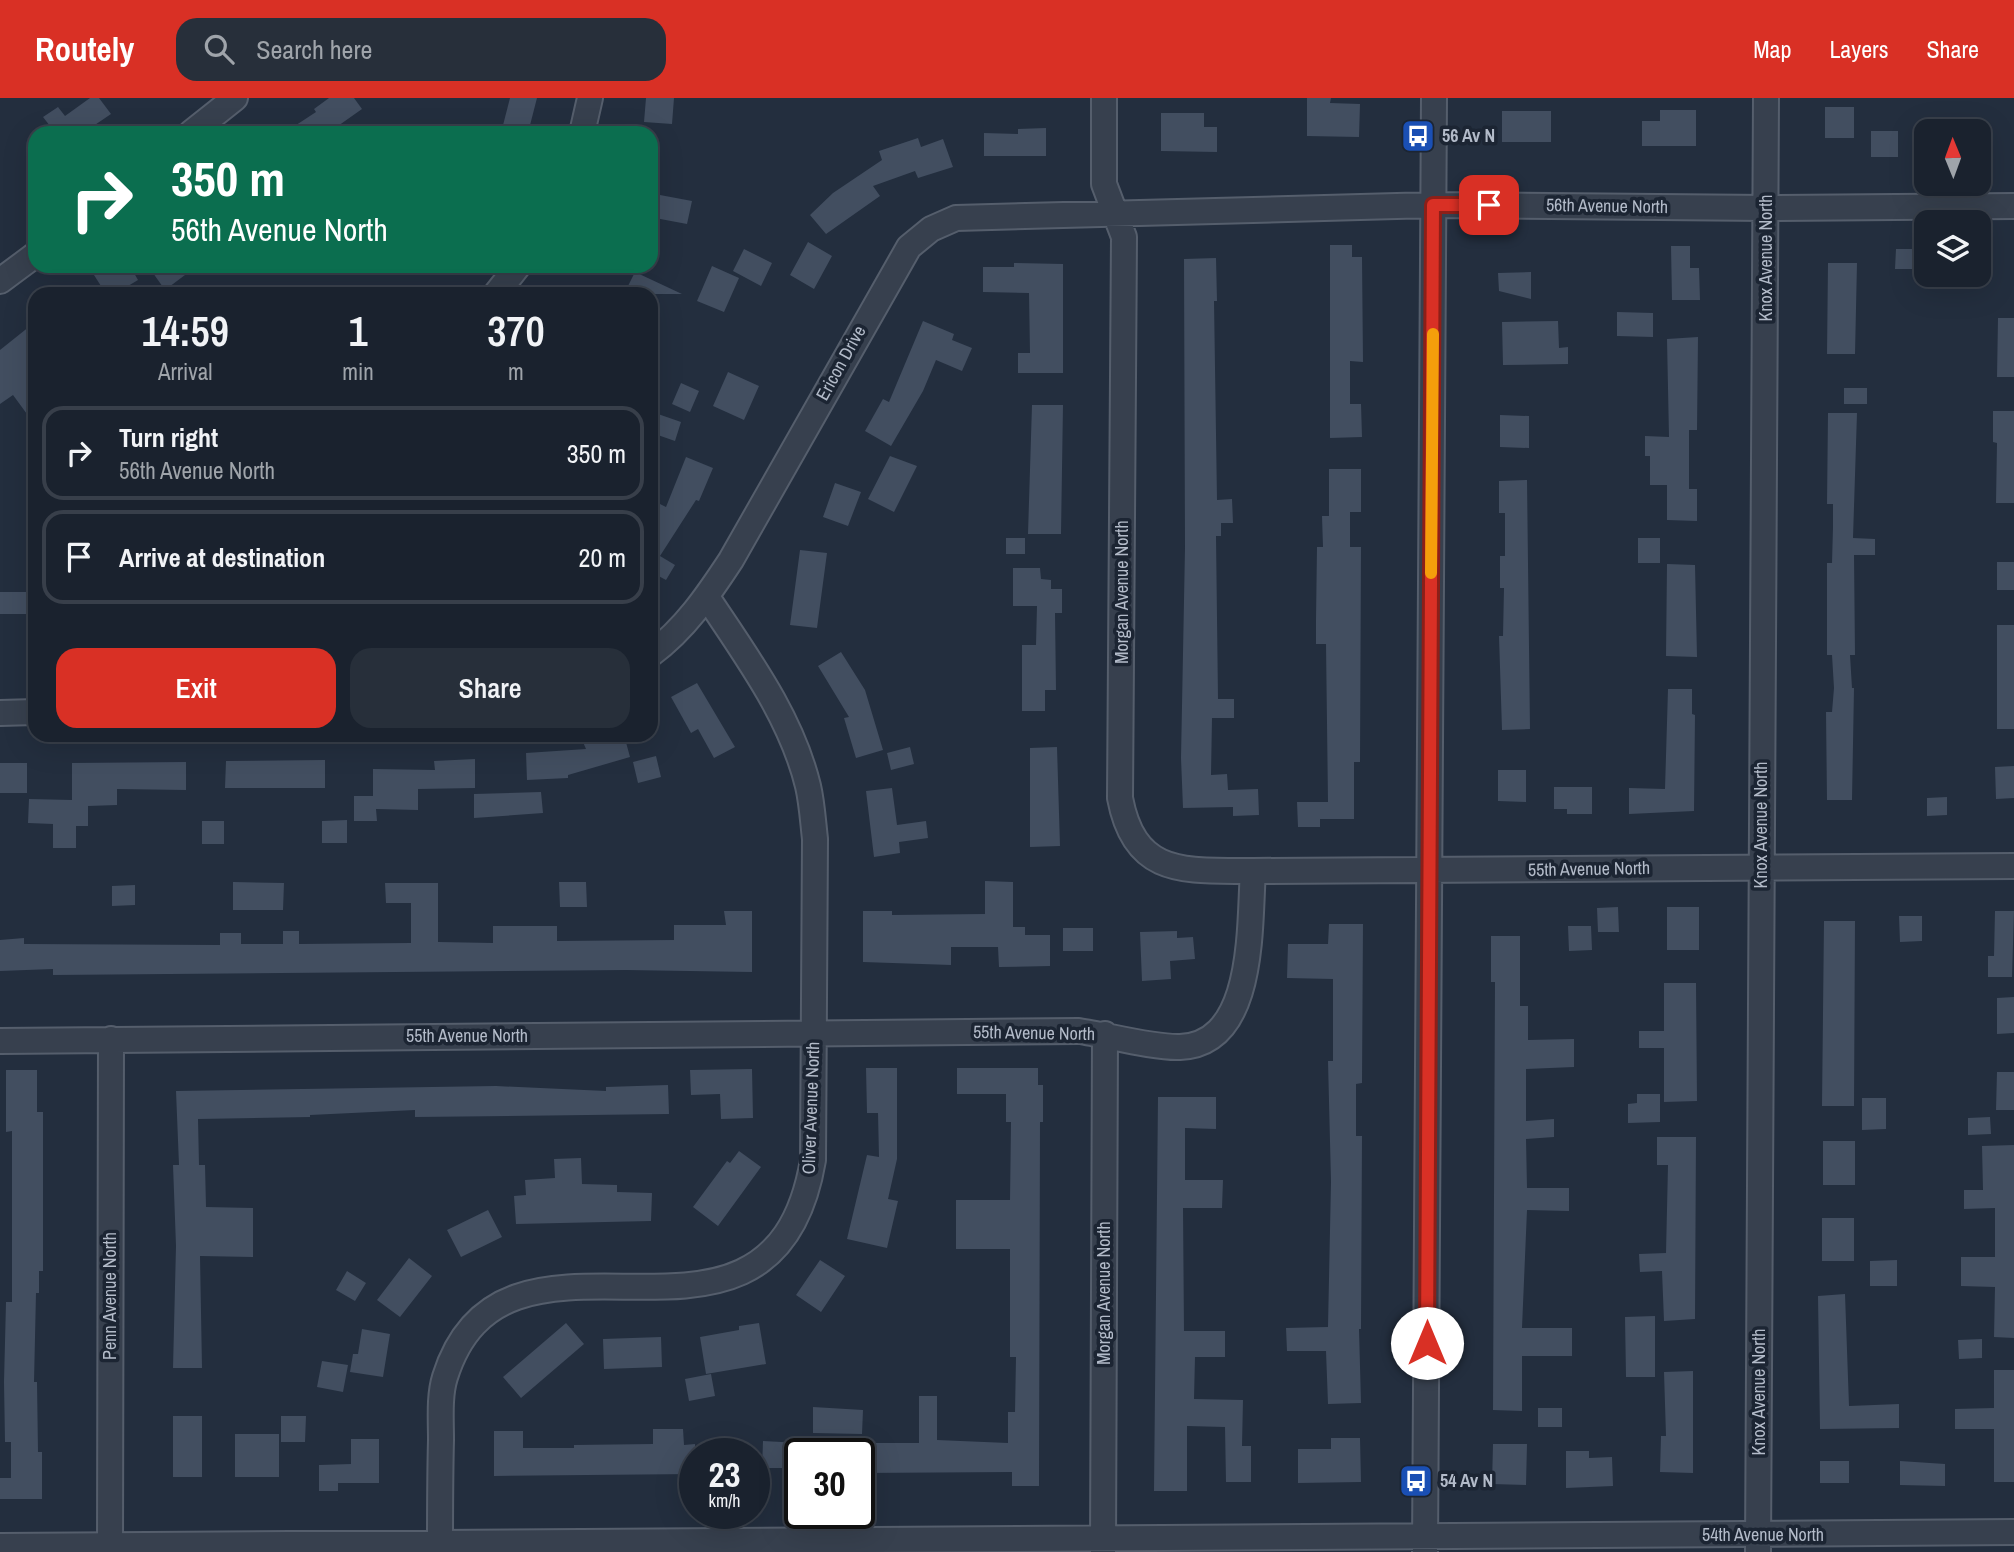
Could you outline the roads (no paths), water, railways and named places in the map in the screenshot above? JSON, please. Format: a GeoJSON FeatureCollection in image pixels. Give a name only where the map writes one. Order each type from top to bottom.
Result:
{"type":"FeatureCollection","features":[{"type":"Feature","properties":{"kind":"street"},"geometry":{"type":"LineString","coordinates":[[200,126],[235,98]]}},
{"type":"Feature","properties":{"kind":"street"},"geometry":{"type":"LineString","coordinates":[[584,126],[590,98]]}},
{"type":"Feature","properties":{"kind":"street","name":"Morgan Avenue North"},"geometry":{"type":"LineString","coordinates":[[1104,98],[1104,184],[1124,237],[1120,798],[1124,821],[1135,842],[1151,859],[1199,870],[1253,871]]}},
{"type":"Feature","properties":{"kind":"street"},"geometry":{"type":"LineString","coordinates":[[1425,1545],[1434,98]]}},
{"type":"Feature","properties":{"kind":"street","name":"Knox Avenue North"},"geometry":{"type":"LineString","coordinates":[[1758,1544],[1766,98]]}},
{"type":"Feature","properties":{"kind":"street","name":"56th Avenue North"},"geometry":{"type":"LineString","coordinates":[[1116,214],[1433,205],[1766,208],[2014,205]]}},
{"type":"Feature","properties":{"kind":"street","name":"Ericon Drive"},"geometry":{"type":"LineString","coordinates":[[658,649],[670,640],[707,597],[731,560],[909,247],[931,229],[956,218],[1116,214]]}},
{"type":"Feature","properties":{"kind":"street"},"geometry":{"type":"LineString","coordinates":[[0,281],[28,259]]}},
{"type":"Feature","properties":{"kind":"street"},"geometry":{"type":"LineString","coordinates":[[502,287],[512,273]]}},
{"type":"Feature","properties":{"kind":"street","name":"Oliver Avenue North"},"geometry":{"type":"LineString","coordinates":[[440,1547],[441,1410],[444,1378],[457,1348],[479,1322],[504,1302],[535,1289],[569,1286],[683,1288],[716,1283],[746,1270],[773,1250],[794,1223],[808,1193],[813,1160],[815,839],[808,786],[792,737],[767,690],[707,597]]}},
{"type":"Feature","properties":{"kind":"street"},"geometry":{"type":"LineString","coordinates":[[0,713],[28,712]]}},
{"type":"Feature","properties":{"kind":"street","name":"55th Avenue North"},"geometry":{"type":"LineString","coordinates":[[0,1041],[1079,1031],[1180,1047],[1217,1034],[1230,1018],[1243,983],[1253,871],[2014,866]]}},
{"type":"Feature","properties":{"kind":"street","name":"Morgan Avenue North"},"geometry":{"type":"LineString","coordinates":[[1103,1546],[1105,1034]]}},
{"type":"Feature","properties":{"kind":"street","name":"Penn Avenue North"},"geometry":{"type":"LineString","coordinates":[[110,1548],[111,1039]]}},
{"type":"Feature","properties":{"kind":"street","name":"54th Avenue North"},"geometry":{"type":"LineString","coordinates":[[0,1546],[772,1547],[1915,1543],[2014,1532]]}},
{"type":"Feature","properties":{"kind":"place","name":"56 Av N"},"geometry":{"type":"Point","coordinates":[1418,136]}},
{"type":"Feature","properties":{"kind":"place","name":"54 Av N"},"geometry":{"type":"Point","coordinates":[1416,1481]}}]}
